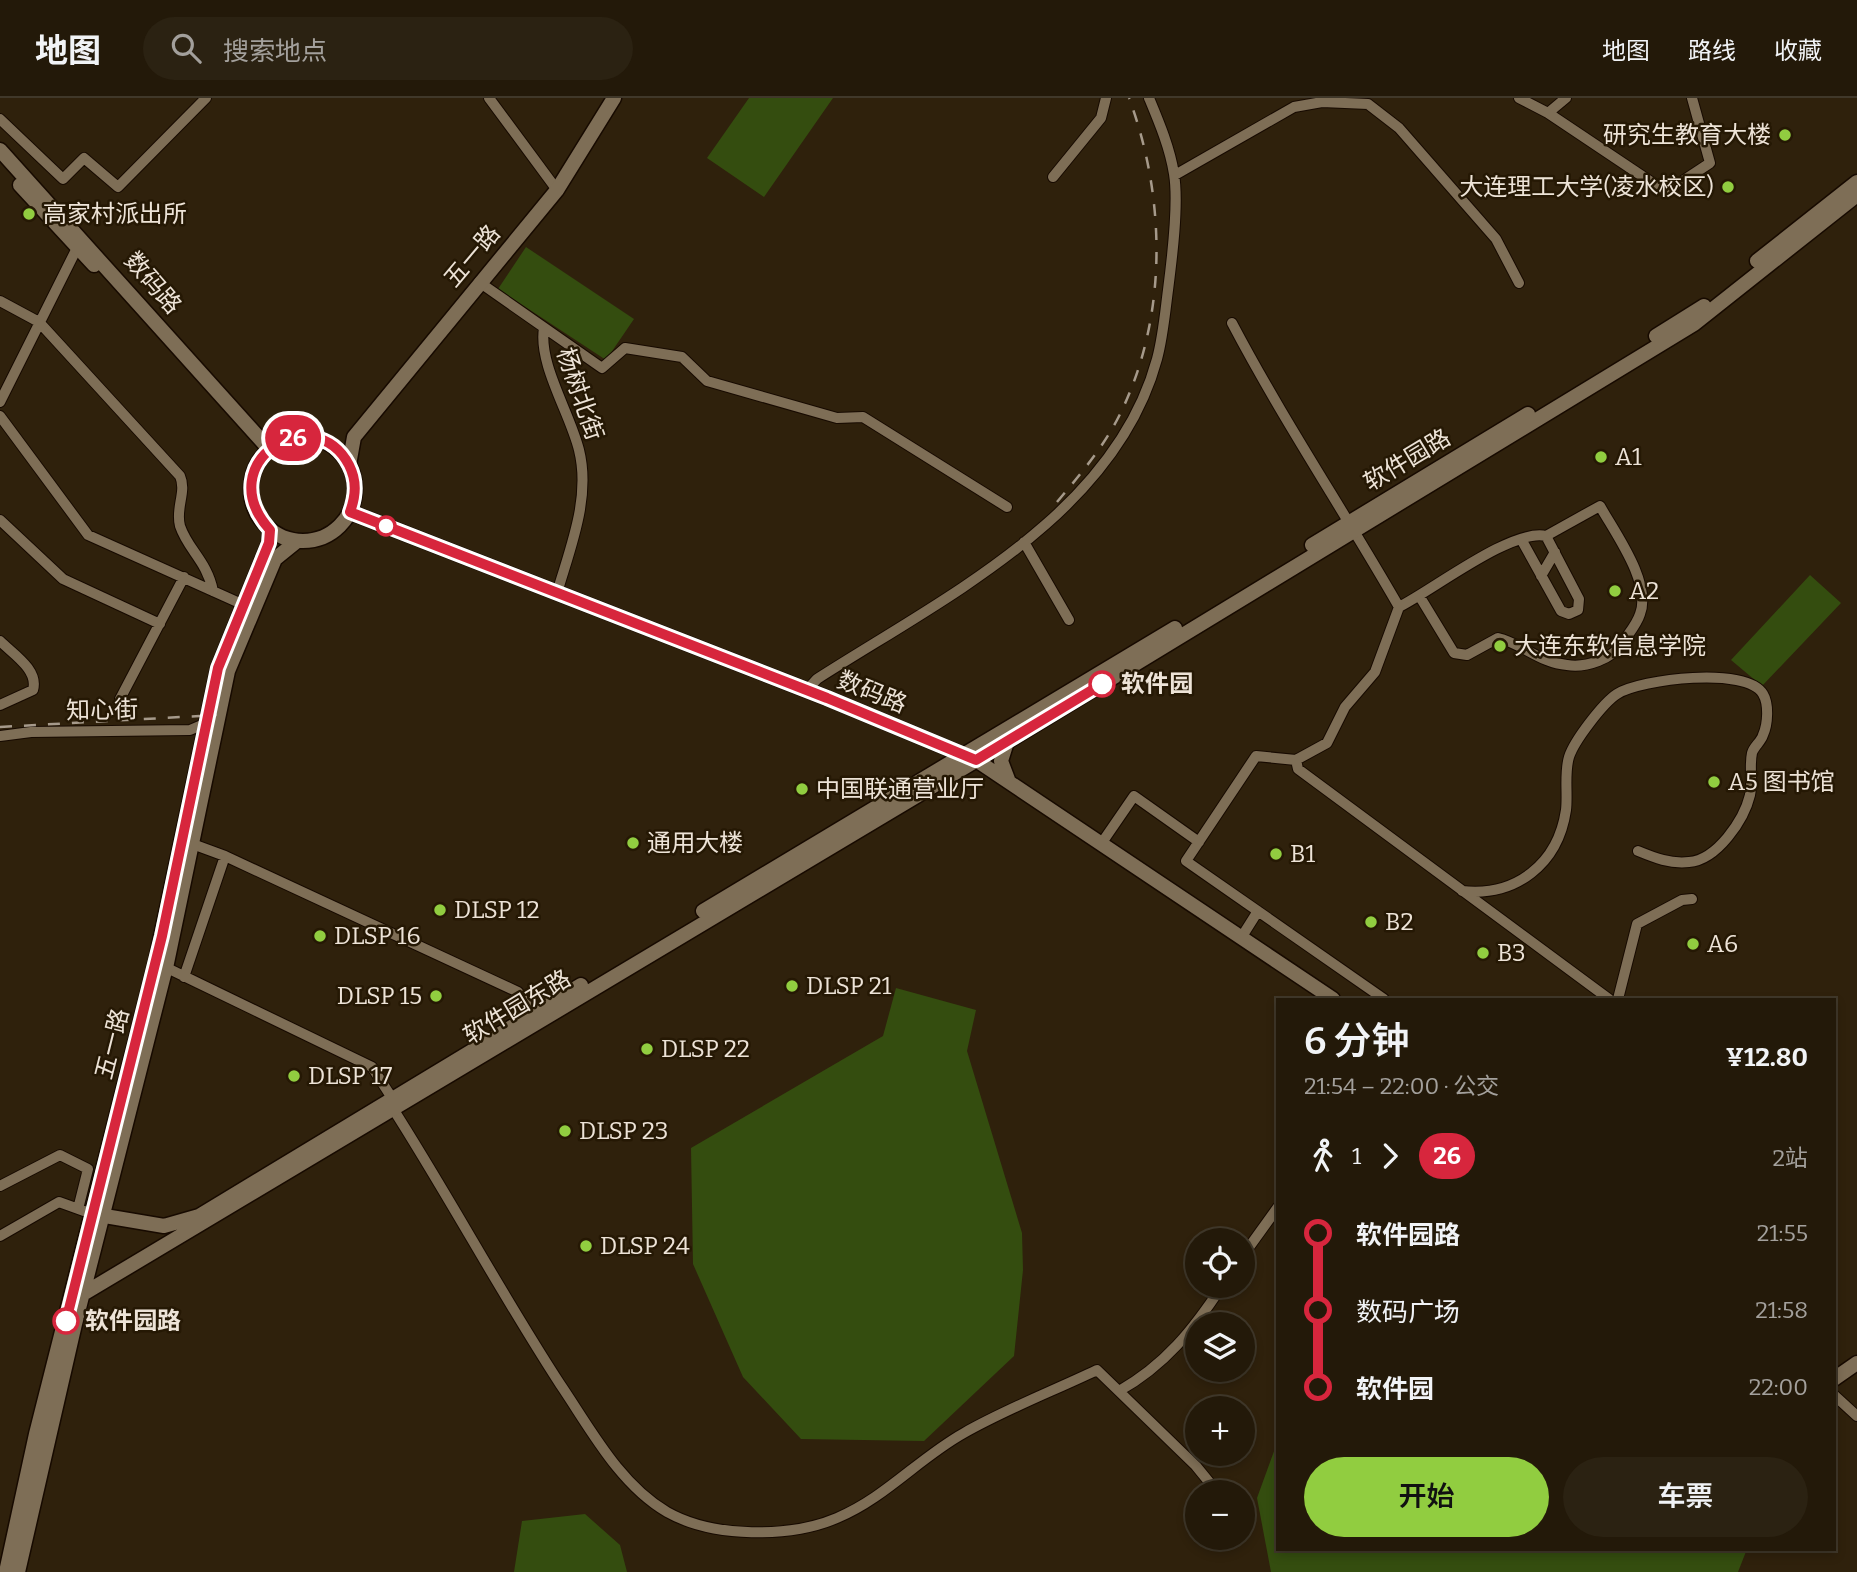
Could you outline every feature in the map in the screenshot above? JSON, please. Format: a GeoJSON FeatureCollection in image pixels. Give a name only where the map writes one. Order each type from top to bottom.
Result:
{"type":"FeatureCollection","features":[{"type":"Feature","properties":{"kind":"main road","name":"五一路"},"geometry":{"type":"LineString","coordinates":[[354,437],[557,190],[614,98]]}},
{"type":"Feature","properties":{"kind":"main road","name":"数码路"},"geometry":{"type":"LineString","coordinates":[[0,150],[266,452]]}},
{"type":"Feature","properties":{"kind":"main road","name":"数码路"},"geometry":{"type":"LineString","coordinates":[[0,164],[80,242]]}},
{"type":"Feature","properties":{"kind":"main road","name":"软件园路"},"geometry":{"type":"LineString","coordinates":[[970,757],[1007,742],[1713,301],[1786,236],[1857,182]]}},
{"type":"Feature","properties":{"kind":"main road","name":"软件园路"},"geometry":{"type":"LineString","coordinates":[[970,757],[1693,324],[1857,195]]}},
{"type":"Feature","properties":{"kind":"main road"},"geometry":{"type":"LineString","coordinates":[[296,437],[311,437],[337,445],[354,437],[349,465],[355,486],[350,512],[341,526],[313,541],[296,541],[270,530],[258,517],[251,500],[251,481],[266,452],[296,437]]}},
{"type":"Feature","properties":{"kind":"main road"},"geometry":{"type":"LineString","coordinates":[[328,444],[349,465]]}},
{"type":"Feature","properties":{"kind":"main road","name":"数码路"},"geometry":{"type":"LineString","coordinates":[[350,512],[970,757],[1331,998]]}},
{"type":"Feature","properties":{"kind":"main road","name":"五一路"},"geometry":{"type":"LineString","coordinates":[[189,843],[204,724],[218,668],[269,543],[270,530]]}},
{"type":"Feature","properties":{"kind":"main road","name":"五一路"},"geometry":{"type":"LineString","coordinates":[[6,1572],[36,1434],[98,1215],[161,964],[228,671],[275,559],[296,541]]}},
{"type":"Feature","properties":{"kind":"main road"},"geometry":{"type":"LineString","coordinates":[[933,742],[941,758],[939,769]]}},
{"type":"Feature","properties":{"kind":"main road"},"geometry":{"type":"LineString","coordinates":[[1007,742],[1001,761],[1010,783]]}},
{"type":"Feature","properties":{"kind":"main road","name":"软件园东路"},"geometry":{"type":"LineString","coordinates":[[83,1294],[391,1103],[531,1012],[939,769],[970,757]]}},
{"type":"Feature","properties":{"kind":"main road","name":"软件园东路"},"geometry":{"type":"LineString","coordinates":[[98,1215],[163,1226],[188,1221],[391,1103],[970,757]]}},
{"type":"Feature","properties":{"kind":"main road","name":"五一路"},"geometry":{"type":"LineString","coordinates":[[18,1572],[83,1294],[98,1215]]}},
{"type":"Feature","properties":{"kind":"main road"},"geometry":{"type":"LineString","coordinates":[[1836,1378],[1857,1363]]}},
{"type":"Feature","properties":{"kind":"street"},"geometry":{"type":"LineString","coordinates":[[0,119],[63,179],[84,158],[118,187],[206,98]]}},
{"type":"Feature","properties":{"kind":"street"},"geometry":{"type":"LineString","coordinates":[[489,98],[557,190]]}},
{"type":"Feature","properties":{"kind":"street"},"geometry":{"type":"LineString","coordinates":[[1053,177],[1101,118],[1106,98]]}},
{"type":"Feature","properties":{"kind":"street"},"geometry":{"type":"LineString","coordinates":[[806,691],[817,679],[1024,542],[1062,513],[1103,466],[1131,419],[1157,360],[1170,271],[1175,176],[1149,98]]}},
{"type":"Feature","properties":{"kind":"street"},"geometry":{"type":"LineString","coordinates":[[1519,98],[1548,113],[1666,191],[1710,163],[1692,98]]}},
{"type":"Feature","properties":{"kind":"street"},"geometry":{"type":"LineString","coordinates":[[1548,113],[1566,98]]}},
{"type":"Feature","properties":{"kind":"street"},"geometry":{"type":"LineString","coordinates":[[1175,176],[1294,107],[1322,103],[1367,104],[1399,128],[1496,239],[1519,283]]}},
{"type":"Feature","properties":{"kind":"street"},"geometry":{"type":"LineString","coordinates":[[0,402],[80,242]]}},
{"type":"Feature","properties":{"kind":"street","name":"杨树北街"},"geometry":{"type":"LineString","coordinates":[[479,282],[544,328],[541,346],[580,453],[581,510],[557,593]]}},
{"type":"Feature","properties":{"kind":"street"},"geometry":{"type":"LineString","coordinates":[[0,301],[39,322],[180,476],[183,485],[177,507],[180,527],[209,571],[213,591]]}},
{"type":"Feature","properties":{"kind":"street"},"geometry":{"type":"LineString","coordinates":[[1232,323],[1276,406],[1352,526],[1399,607]]}},
{"type":"Feature","properties":{"kind":"street"},"geometry":{"type":"LineString","coordinates":[[544,328],[601,368],[625,348],[682,357],[707,381],[837,418],[863,417],[1007,507]]}},
{"type":"Feature","properties":{"kind":"street"},"geometry":{"type":"LineString","coordinates":[[0,416],[88,535],[244,605]]}},
{"type":"Feature","properties":{"kind":"street"},"geometry":{"type":"LineString","coordinates":[[1383,998],[1186,861],[1256,756],[1296,760],[1327,743],[1345,707],[1375,672],[1399,607],[1420,597],[1479,558],[1534,533],[1546,536],[1600,506],[1635,568],[1641,592],[1641,613],[1620,647],[1604,660],[1570,666],[1541,661],[1516,642],[1498,638],[1467,655],[1454,653],[1420,597]]}},
{"type":"Feature","properties":{"kind":"street"},"geometry":{"type":"LineString","coordinates":[[0,520],[63,579],[160,624]]}},
{"type":"Feature","properties":{"kind":"street"},"geometry":{"type":"LineString","coordinates":[[1521,539],[1561,611],[1569,614],[1578,610],[1579,599],[1546,536]]}},
{"type":"Feature","properties":{"kind":"street"},"geometry":{"type":"LineString","coordinates":[[1024,542],[1069,620]]}},
{"type":"Feature","properties":{"kind":"street"},"geometry":{"type":"LineString","coordinates":[[1541,576],[1555,552]]}},
{"type":"Feature","properties":{"kind":"street"},"geometry":{"type":"LineString","coordinates":[[120,699],[184,577]]}},
{"type":"Feature","properties":{"kind":"street"},"geometry":{"type":"LineString","coordinates":[[0,641],[32,673],[36,682],[33,690],[0,705]]}},
{"type":"Feature","properties":{"kind":"street"},"geometry":{"type":"LineString","coordinates":[[1462,891],[1484,894],[1521,882],[1553,851],[1566,812],[1569,757],[1593,719],[1615,695],[1643,682],[1684,678],[1722,679],[1756,685],[1767,706],[1765,726],[1763,735],[1753,750],[1749,798],[1737,825],[1713,851],[1692,862],[1666,862],[1638,851]]}},
{"type":"Feature","properties":{"kind":"street","name":"知心街"},"geometry":{"type":"LineString","coordinates":[[0,736],[32,732],[190,730],[204,724]]}},
{"type":"Feature","properties":{"kind":"street"},"geometry":{"type":"LineString","coordinates":[[1296,760],[1298,769],[1608,998]]}},
{"type":"Feature","properties":{"kind":"street"},"geometry":{"type":"LineString","coordinates":[[1101,844],[1134,796],[1199,842]]}},
{"type":"Feature","properties":{"kind":"street"},"geometry":{"type":"LineString","coordinates":[[189,843],[225,856],[518,992],[531,1012]]}},
{"type":"Feature","properties":{"kind":"street"},"geometry":{"type":"LineString","coordinates":[[184,977],[225,856]]}},
{"type":"Feature","properties":{"kind":"street"},"geometry":{"type":"LineString","coordinates":[[1618,998],[1637,924],[1682,900],[1692,900]]}},
{"type":"Feature","properties":{"kind":"street"},"geometry":{"type":"LineString","coordinates":[[1241,938],[1258,911]]}},
{"type":"Feature","properties":{"kind":"street"},"geometry":{"type":"LineString","coordinates":[[161,964],[372,1067],[391,1103],[583,1421],[621,1473],[668,1513],[717,1529],[762,1534],[806,1529],[837,1518],[873,1500],[963,1433],[1097,1370],[1207,1480]]}},
{"type":"Feature","properties":{"kind":"street"},"geometry":{"type":"LineString","coordinates":[[0,1186],[60,1155],[88,1169],[78,1209]]}},
{"type":"Feature","properties":{"kind":"street"},"geometry":{"type":"LineString","coordinates":[[0,1236],[59,1202],[98,1215]]}},
{"type":"Feature","properties":{"kind":"street"},"geometry":{"type":"LineString","coordinates":[[1255,1239],[1276,1210]]}},
{"type":"Feature","properties":{"kind":"street"},"geometry":{"type":"LineString","coordinates":[[1119,1391],[1149,1374],[1176,1347],[1213,1298]]}},
{"type":"Feature","properties":{"kind":"street"},"geometry":{"type":"LineString","coordinates":[[1836,1397],[1857,1416]]}},
{"type":"Feature","properties":{"kind":"green space"},"geometry":{"type":"Polygon","coordinates":[[[749,98],[833,98],[764,197],[707,158],[749,98]]]}},
{"type":"Feature","properties":{"kind":"green space"},"geometry":{"type":"Polygon","coordinates":[[[526,247],[634,319],[606,360],[498,289],[526,247]]]}},
{"type":"Feature","properties":{"kind":"green space"},"geometry":{"type":"Polygon","coordinates":[[[1810,575],[1841,603],[1762,686],[1731,660],[1810,575]]]}},
{"type":"Feature","properties":{"kind":"green space"},"geometry":{"type":"Polygon","coordinates":[[[896,988],[976,1010],[967,1051],[1022,1233],[1023,1270],[1014,1356],[924,1441],[801,1439],[743,1377],[693,1264],[691,1148],[883,1036],[896,988]]]}},
{"type":"Feature","properties":{"kind":"green space"},"geometry":{"type":"Polygon","coordinates":[[[1276,1446],[1276,1551],[1746,1551],[1738,1572],[1271,1572],[1257,1498],[1276,1446]]]}},
{"type":"Feature","properties":{"kind":"green space"},"geometry":{"type":"Polygon","coordinates":[[[585,1514],[620,1545],[627,1572],[514,1572],[522,1521],[585,1514]]]}},
{"type":"Feature","properties":{"kind":"railway"},"geometry":{"type":"LineString","coordinates":[[1057,502],[1111,431],[1134,382],[1146,343],[1153,302],[1155,219],[1150,178],[1129,98]]}},
{"type":"Feature","properties":{"kind":"railway"},"geometry":{"type":"LineString","coordinates":[[0,727],[217,715]]}},
{"type":"Feature","properties":{"kind":"bus line","name":"26"},"geometry":{"type":"LineString","coordinates":[[66,1321],[162,936],[184,841],[204,724],[218,668],[269,543],[270,530],[258,517],[251,500],[251,481],[256,464],[268,450],[281,442],[296,437],[311,437],[338,450],[353,473],[355,499],[350,512],[827,698],[976,760],[1102,684]]}},
{"type":"Feature","properties":{"kind":"place","name":"研究生教育大楼"},"geometry":{"type":"Point","coordinates":[1785,135]}},
{"type":"Feature","properties":{"kind":"place","name":"大连理工大学(凌水校区)"},"geometry":{"type":"Point","coordinates":[1728,187]}},
{"type":"Feature","properties":{"kind":"place","name":"高家村派出所"},"geometry":{"type":"Point","coordinates":[29,214]}},
{"type":"Feature","properties":{"kind":"place","name":"A1"},"geometry":{"type":"Point","coordinates":[1601,457]}},
{"type":"Feature","properties":{"kind":"place","name":"A2"},"geometry":{"type":"Point","coordinates":[1615,591]}},
{"type":"Feature","properties":{"kind":"place","name":"大连东软信息学院"},"geometry":{"type":"Point","coordinates":[1500,646]}},
{"type":"Feature","properties":{"kind":"place","name":"软件园"},"geometry":{"type":"Point","coordinates":[1102,684]}},
{"type":"Feature","properties":{"kind":"place","name":"A5 图书馆"},"geometry":{"type":"Point","coordinates":[1714,782]}},
{"type":"Feature","properties":{"kind":"place","name":"中国联通营业厅"},"geometry":{"type":"Point","coordinates":[802,789]}},
{"type":"Feature","properties":{"kind":"place","name":"通用大楼"},"geometry":{"type":"Point","coordinates":[633,843]}},
{"type":"Feature","properties":{"kind":"place","name":"B1"},"geometry":{"type":"Point","coordinates":[1276,854]}},
{"type":"Feature","properties":{"kind":"place","name":"DLSP 12"},"geometry":{"type":"Point","coordinates":[440,910]}},
{"type":"Feature","properties":{"kind":"place","name":"B2"},"geometry":{"type":"Point","coordinates":[1371,922]}},
{"type":"Feature","properties":{"kind":"place","name":"DLSP 16"},"geometry":{"type":"Point","coordinates":[320,936]}},
{"type":"Feature","properties":{"kind":"place","name":"A6"},"geometry":{"type":"Point","coordinates":[1693,944]}},
{"type":"Feature","properties":{"kind":"place","name":"B3"},"geometry":{"type":"Point","coordinates":[1483,953]}},
{"type":"Feature","properties":{"kind":"place","name":"DLSP 21"},"geometry":{"type":"Point","coordinates":[792,986]}},
{"type":"Feature","properties":{"kind":"place","name":"DLSP 15"},"geometry":{"type":"Point","coordinates":[436,996]}},
{"type":"Feature","properties":{"kind":"place","name":"DLSP 22"},"geometry":{"type":"Point","coordinates":[647,1049]}},
{"type":"Feature","properties":{"kind":"place","name":"DLSP 17"},"geometry":{"type":"Point","coordinates":[294,1076]}},
{"type":"Feature","properties":{"kind":"place","name":"DLSP 23"},"geometry":{"type":"Point","coordinates":[565,1131]}},
{"type":"Feature","properties":{"kind":"place","name":"DLSP 24"},"geometry":{"type":"Point","coordinates":[586,1246]}},
{"type":"Feature","properties":{"kind":"place","name":"软件园路"},"geometry":{"type":"Point","coordinates":[66,1321]}}]}
